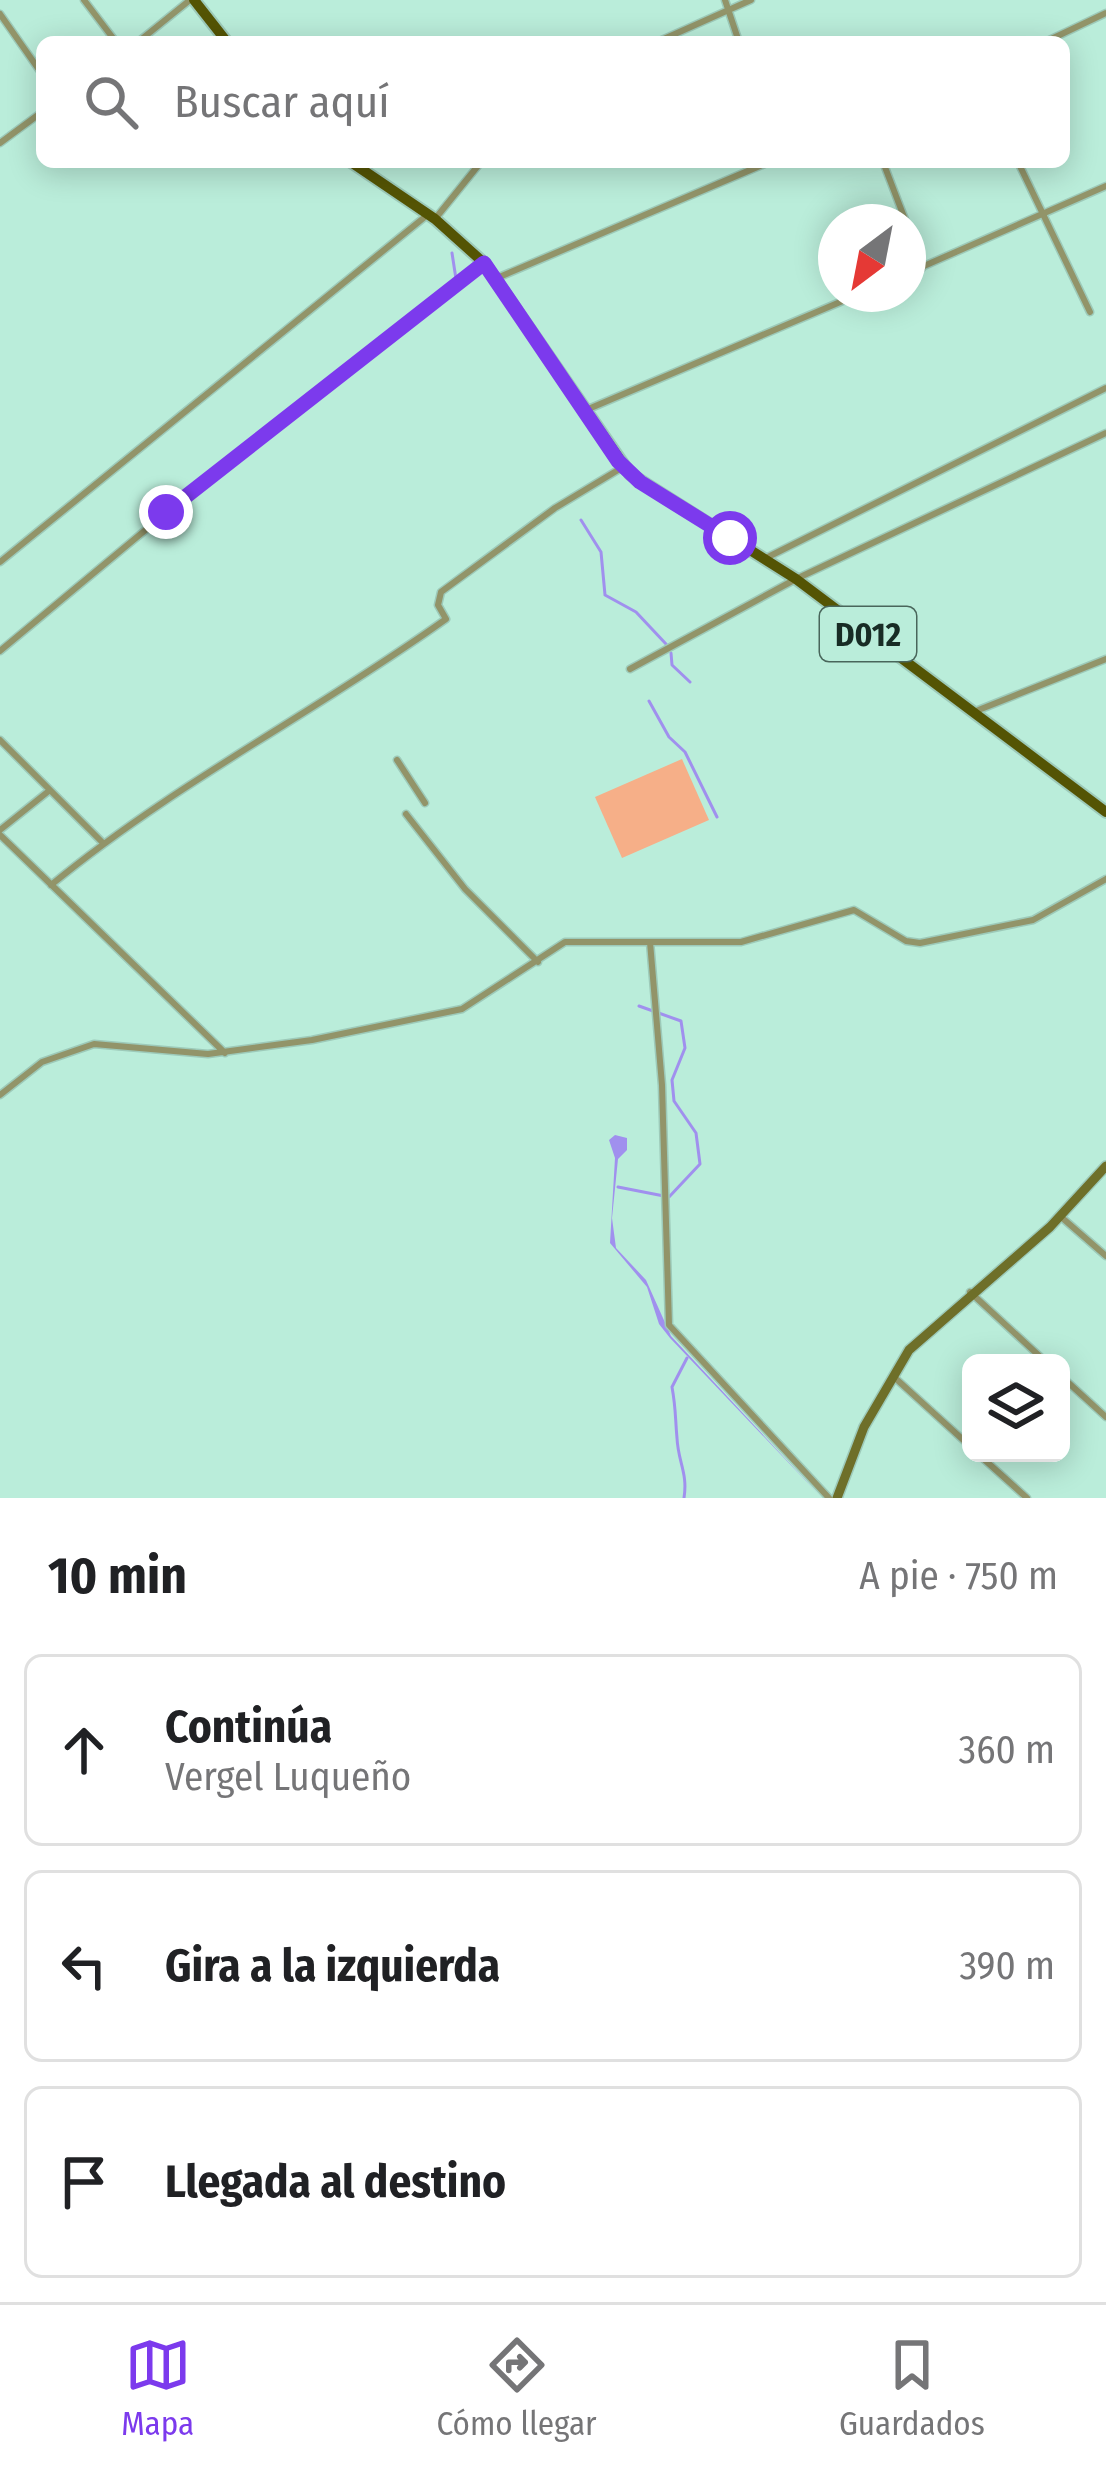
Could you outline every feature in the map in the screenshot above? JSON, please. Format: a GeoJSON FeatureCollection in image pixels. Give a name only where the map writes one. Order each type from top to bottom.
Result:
{"type":"FeatureCollection","features":[{"type":"Feature","properties":{"kind":"main road"},"geometry":{"type":"LineString","coordinates":[[189,2],[221,36]]}},
{"type":"Feature","properties":{"kind":"main road","name":"D012"},"geometry":{"type":"LineString","coordinates":[[360,168],[432,217],[484,263],[623,467],[796,579],[1106,812]]}},
{"type":"Feature","properties":{"kind":"street"},"geometry":{"type":"LineString","coordinates":[[84,0],[111,36]]}},
{"type":"Feature","properties":{"kind":"street"},"geometry":{"type":"LineString","coordinates":[[725,0],[738,36]]}},
{"type":"Feature","properties":{"kind":"street"},"geometry":{"type":"LineString","coordinates":[[670,36],[751,0]]}},
{"type":"Feature","properties":{"kind":"street"},"geometry":{"type":"LineString","coordinates":[[146,36],[189,2]]}},
{"type":"Feature","properties":{"kind":"street"},"geometry":{"type":"LineString","coordinates":[[1058,36],[1106,13]]}},
{"type":"Feature","properties":{"kind":"street"},"geometry":{"type":"LineString","coordinates":[[0,14],[36,65]]}},
{"type":"Feature","properties":{"kind":"street"},"geometry":{"type":"LineString","coordinates":[[0,143],[36,116]]}},
{"type":"Feature","properties":{"kind":"street"},"geometry":{"type":"LineString","coordinates":[[0,562],[432,217],[476,168]]}},
{"type":"Feature","properties":{"kind":"street"},"geometry":{"type":"LineString","coordinates":[[496,278],[755,168]]}},
{"type":"Feature","properties":{"kind":"street"},"geometry":{"type":"LineString","coordinates":[[885,168],[899,204]]}},
{"type":"Feature","properties":{"kind":"street"},"geometry":{"type":"LineString","coordinates":[[1021,168],[1090,312]]}},
{"type":"Feature","properties":{"kind":"street"},"geometry":{"type":"LineString","coordinates":[[926,266],[1106,186]]}},
{"type":"Feature","properties":{"kind":"street"},"geometry":{"type":"LineString","coordinates":[[0,651],[196,488],[484,263]]}},
{"type":"Feature","properties":{"kind":"street"},"geometry":{"type":"LineString","coordinates":[[584,411],[818,311]]}},
{"type":"Feature","properties":{"kind":"street"},"geometry":{"type":"LineString","coordinates":[[763,560],[1106,388]]}},
{"type":"Feature","properties":{"kind":"street"},"geometry":{"type":"LineString","coordinates":[[630,669],[796,579],[1106,433]]}},
{"type":"Feature","properties":{"kind":"street"},"geometry":{"type":"LineString","coordinates":[[51,885],[103,843],[446,619],[438,605],[441,592],[555,508],[623,467]]}},
{"type":"Feature","properties":{"kind":"street"},"geometry":{"type":"LineString","coordinates":[[971,713],[1106,659]]}},
{"type":"Feature","properties":{"kind":"street"},"geometry":{"type":"LineString","coordinates":[[0,740],[103,843]]}},
{"type":"Feature","properties":{"kind":"street"},"geometry":{"type":"LineString","coordinates":[[397,760],[425,803]]}},
{"type":"Feature","properties":{"kind":"street"},"geometry":{"type":"LineString","coordinates":[[50,790],[0,833],[225,1053]]}},
{"type":"Feature","properties":{"kind":"street"},"geometry":{"type":"LineString","coordinates":[[406,814],[466,889],[538,962]]}},
{"type":"Feature","properties":{"kind":"street"},"geometry":{"type":"LineString","coordinates":[[0,1095],[41,1061],[94,1044],[225,1053],[462,1010],[566,943],[587,938],[741,942],[854,910],[907,941],[920,943],[1044,916],[1106,879]]}},
{"type":"Feature","properties":{"kind":"street"},"geometry":{"type":"LineString","coordinates":[[650,942],[662,1084],[669,1325],[833,1498],[891,1375],[926,1332],[1060,1216],[1106,1166]]}},
{"type":"Feature","properties":{"kind":"street"},"geometry":{"type":"LineString","coordinates":[[1060,1216],[1106,1256]]}},
{"type":"Feature","properties":{"kind":"street"},"geometry":{"type":"LineString","coordinates":[[970,1292],[1037,1354]]}},
{"type":"Feature","properties":{"kind":"street"},"geometry":{"type":"LineString","coordinates":[[891,1375],[962,1439]]}},
{"type":"Feature","properties":{"kind":"street"},"geometry":{"type":"LineString","coordinates":[[1070,1384],[1106,1417]]}},
{"type":"Feature","properties":{"kind":"street"},"geometry":{"type":"LineString","coordinates":[[987,1462],[1027,1498]]}},
{"type":"Feature","properties":{"kind":"shaded area"},"geometry":{"type":"Polygon","coordinates":[[[682,759],[709,820],[622,858],[595,797],[682,759]]]}},
{"type":"Feature","properties":{"kind":"shaded area"},"geometry":{"type":"Polygon","coordinates":[[[615,1135],[627,1138],[627,1150],[618,1159],[612,1218],[616,1248],[646,1280],[671,1336],[822,1498],[670,1338],[659,1324],[647,1287],[610,1243],[615,1158],[609,1140],[615,1135]]]}},
{"type":"Feature","properties":{"kind":"waterway"},"geometry":{"type":"LineString","coordinates":[[452,253],[456,279]]}},
{"type":"Feature","properties":{"kind":"waterway"},"geometry":{"type":"LineString","coordinates":[[581,520],[601,552],[605,595],[636,612],[666,644]]}},
{"type":"Feature","properties":{"kind":"waterway"},"geometry":{"type":"LineString","coordinates":[[671,653],[672,665],[690,682]]}},
{"type":"Feature","properties":{"kind":"waterway"},"geometry":{"type":"LineString","coordinates":[[649,701],[669,737],[685,752],[717,817]]}},
{"type":"Feature","properties":{"kind":"waterway"},"geometry":{"type":"LineString","coordinates":[[618,1187],[669,1197],[700,1164],[696,1133],[674,1101],[672,1080],[685,1048],[681,1021],[639,1006]]}},
{"type":"Feature","properties":{"kind":"waterway"},"geometry":{"type":"LineString","coordinates":[[684,1498],[672,1387],[687,1358]]}},
{"type":"Feature","properties":{"kind":"route"},"geometry":{"type":"LineString","coordinates":[[166,512],[484,263],[618,461],[640,482],[730,538]]}}]}
